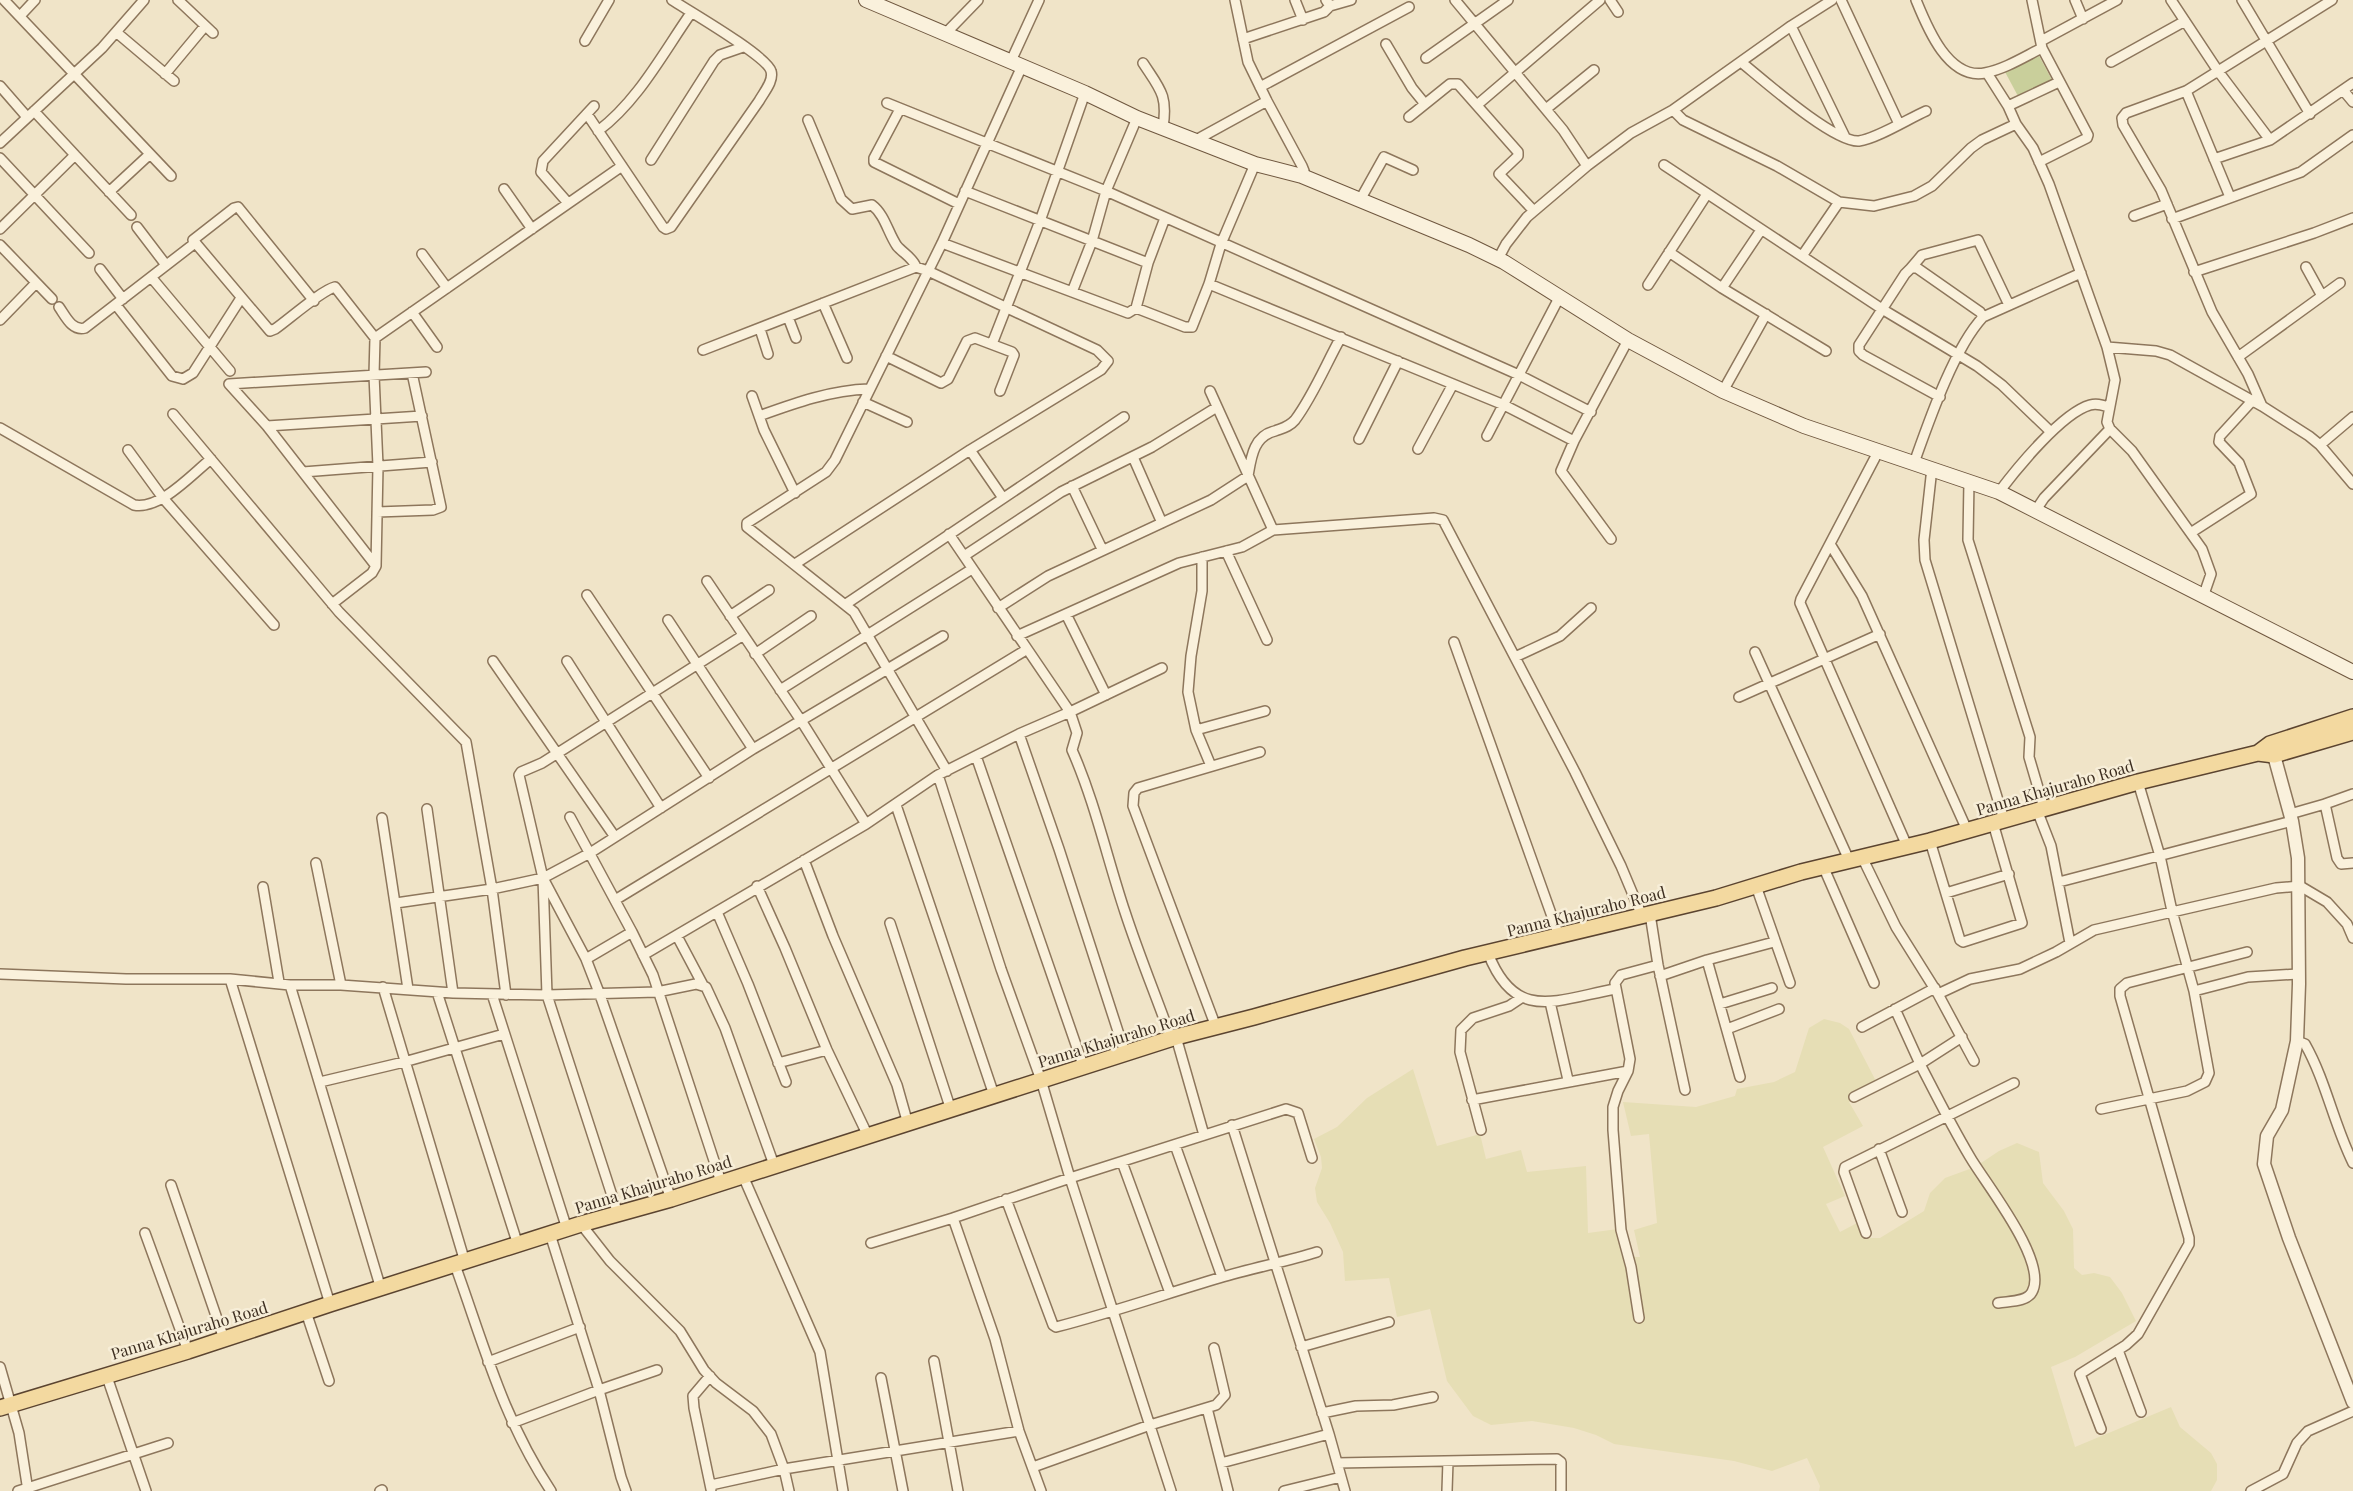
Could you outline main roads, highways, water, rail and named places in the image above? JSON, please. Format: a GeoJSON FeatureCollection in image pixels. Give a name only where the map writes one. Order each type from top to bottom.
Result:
{"type":"FeatureCollection","features":[{"type":"Feature","properties":{"kind":"main road"},"geometry":{"type":"LineString","coordinates":[[866,0],[1085,93],[1137,118],[1256,164],[1302,176],[1498,259],[1628,340],[1723,391],[1804,426],[1999,492],[2353,672]]}},
{"type":"Feature","properties":{"kind":"main road","name":"Panna Khajuraho Road"},"geometry":{"type":"LineString","coordinates":[[2267,751],[2353,717]]}},
{"type":"Feature","properties":{"kind":"main road","name":"Panna Khajuraho Road"},"geometry":{"type":"LineString","coordinates":[[5,1406],[106,1374],[188,1352],[330,1304],[908,1124],[1174,1037],[1488,953],[1646,915],[1823,866],[1930,841],[2138,782],[2353,732]]}}]}
